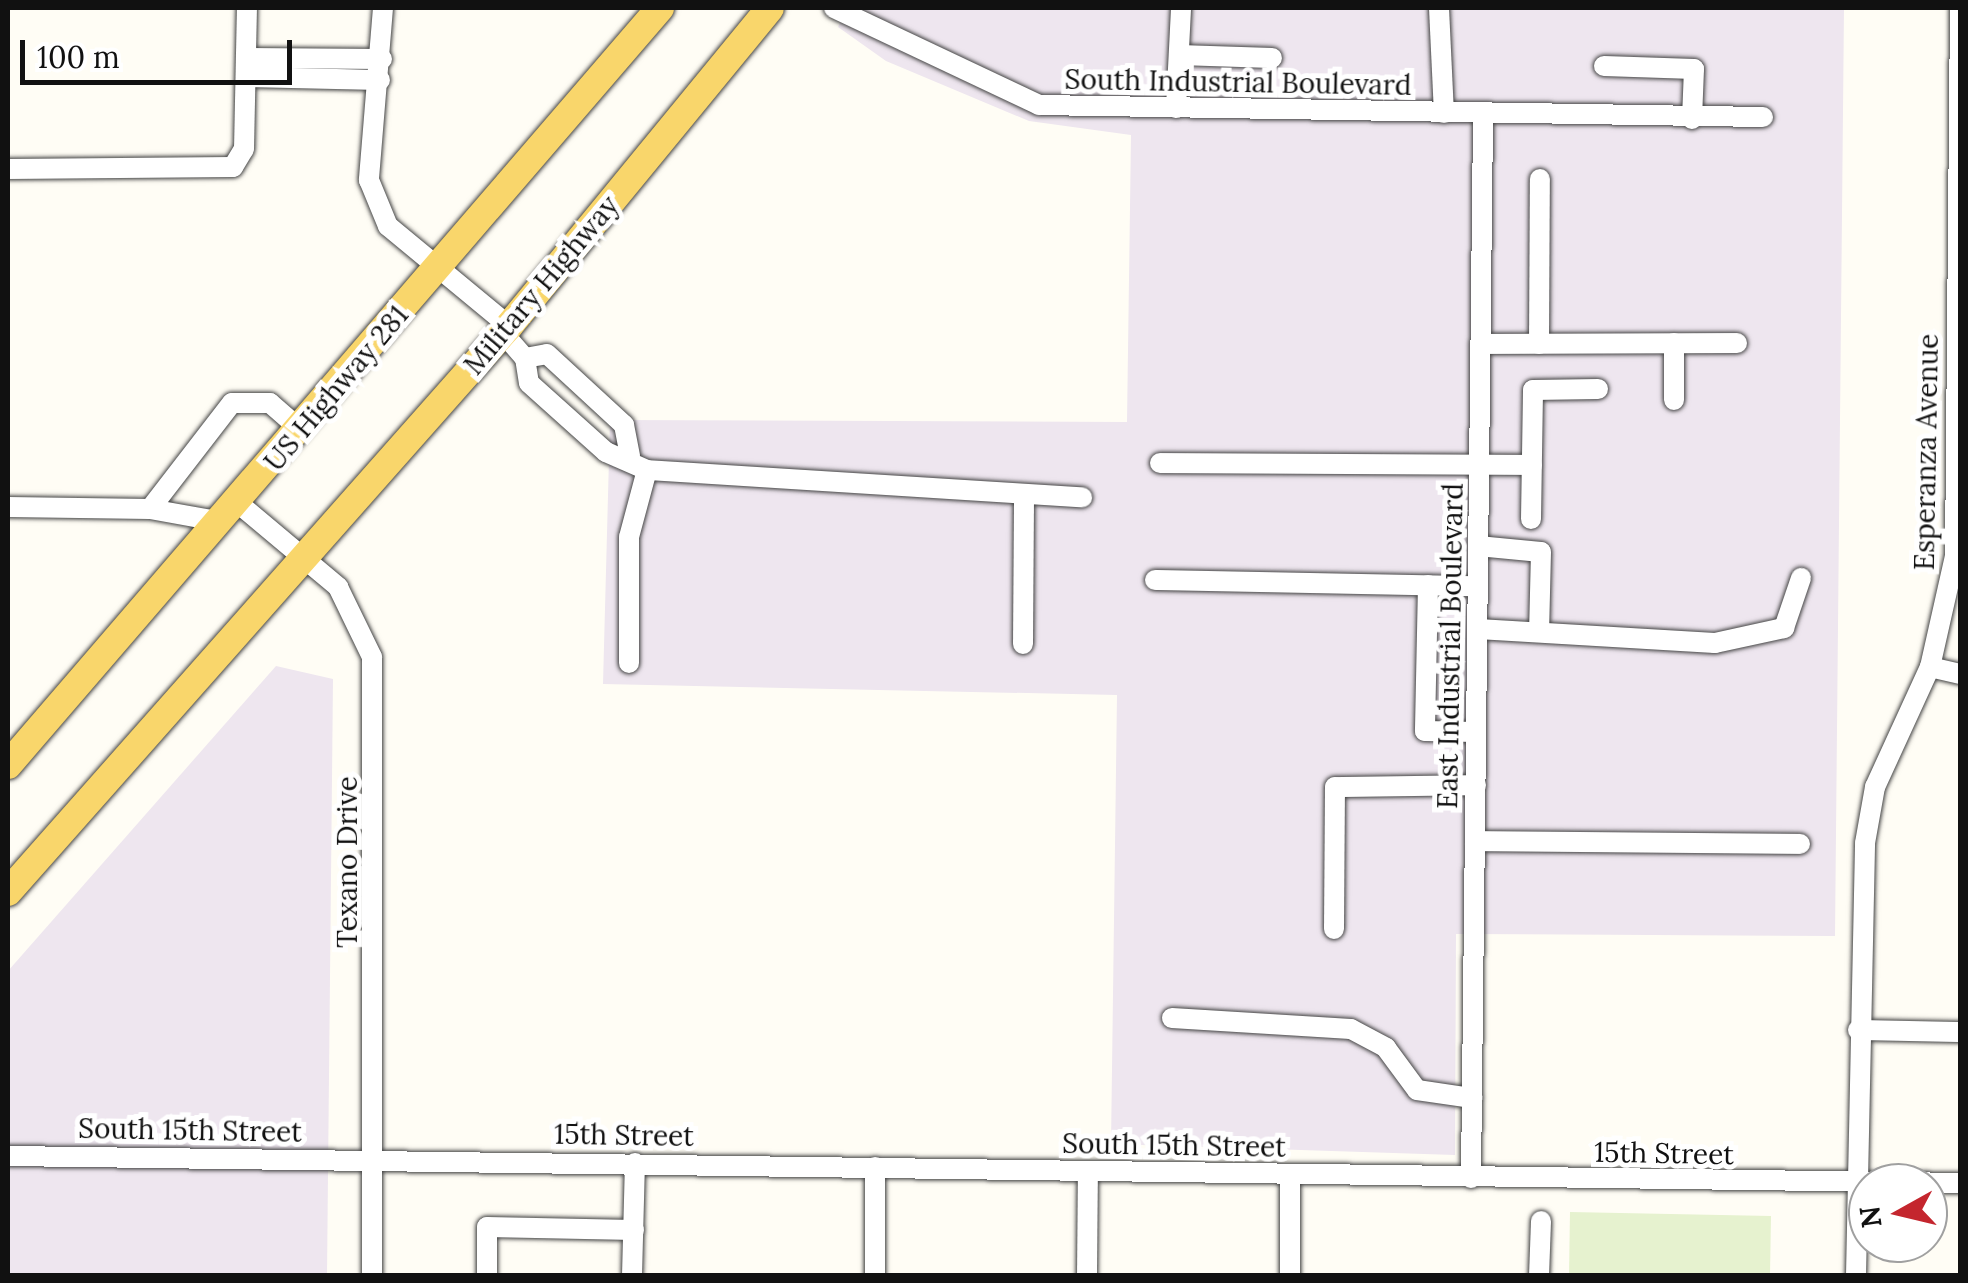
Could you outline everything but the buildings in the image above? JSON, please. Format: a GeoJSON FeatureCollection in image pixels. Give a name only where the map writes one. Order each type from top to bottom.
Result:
{"type":"FeatureCollection","features":[{"type":"Feature","properties":{"kind":"main road","name":"US Highway 281"},"geometry":{"type":"LineString","coordinates":[[8,765],[230,513],[660,8]]}},
{"type":"Feature","properties":{"kind":"main road","name":"Military Highway"},"geometry":{"type":"LineString","coordinates":[[302,554],[506,330],[770,8]]}},
{"type":"Feature","properties":{"kind":"main road"},"geometry":{"type":"LineString","coordinates":[[8,892],[302,554]]}},
{"type":"Feature","properties":{"kind":"street"},"geometry":{"type":"LineString","coordinates":[[8,169],[233,168],[244,149],[247,8]]}},
{"type":"Feature","properties":{"kind":"street"},"geometry":{"type":"LineString","coordinates":[[383,8],[369,180],[388,226],[440,265],[506,330],[525,358],[530,382],[606,452],[630,456],[648,470],[953,484],[1024,500],[1082,497]]}},
{"type":"Feature","properties":{"kind":"street","name":"South Industrial Boulevard"},"geometry":{"type":"LineString","coordinates":[[834,8],[1039,105],[1762,118]]}},
{"type":"Feature","properties":{"kind":"street"},"geometry":{"type":"LineString","coordinates":[[1176,108],[1182,8]]}},
{"type":"Feature","properties":{"kind":"street"},"geometry":{"type":"LineString","coordinates":[[1439,8],[1444,113]]}},
{"type":"Feature","properties":{"kind":"street","name":"Esperanza Avenue"},"geometry":{"type":"LineString","coordinates":[[1856,1163],[1859,904],[1875,787],[1930,667],[1955,556],[1960,8]]}},
{"type":"Feature","properties":{"kind":"street"},"geometry":{"type":"LineString","coordinates":[[1179,56],[1272,58]]}},
{"type":"Feature","properties":{"kind":"street"},"geometry":{"type":"LineString","coordinates":[[1604,66],[1694,69],[1692,119]]}},
{"type":"Feature","properties":{"kind":"street"},"geometry":{"type":"LineString","coordinates":[[247,67],[381,69]]}},
{"type":"Feature","properties":{"kind":"street","name":"East Industrial Boulevard"},"geometry":{"type":"LineString","coordinates":[[1471,1178],[1484,114]]}},
{"type":"Feature","properties":{"kind":"street"},"geometry":{"type":"LineString","coordinates":[[1539,344],[1540,179]]}},
{"type":"Feature","properties":{"kind":"street"},"geometry":{"type":"LineString","coordinates":[[1481,344],[1737,344]]}},
{"type":"Feature","properties":{"kind":"street"},"geometry":{"type":"LineString","coordinates":[[1674,344],[1674,400]]}},
{"type":"Feature","properties":{"kind":"street"},"geometry":{"type":"LineString","coordinates":[[525,358],[547,354],[624,425],[630,456]]}},
{"type":"Feature","properties":{"kind":"street"},"geometry":{"type":"LineString","coordinates":[[1531,519],[1533,390],[1598,389]]}},
{"type":"Feature","properties":{"kind":"street"},"geometry":{"type":"LineString","coordinates":[[150,509],[232,404],[270,403],[301,430]]}},
{"type":"Feature","properties":{"kind":"street"},"geometry":{"type":"LineString","coordinates":[[1160,463],[1532,465]]}},
{"type":"Feature","properties":{"kind":"street"},"geometry":{"type":"LineString","coordinates":[[628,663],[629,537],[648,470]]}},
{"type":"Feature","properties":{"kind":"street"},"geometry":{"type":"LineString","coordinates":[[1023,644],[1024,500]]}},
{"type":"Feature","properties":{"kind":"street"},"geometry":{"type":"LineString","coordinates":[[8,507],[230,513]]}},
{"type":"Feature","properties":{"kind":"street","name":"Texano Drive"},"geometry":{"type":"LineString","coordinates":[[230,513],[302,554],[338,587],[372,657],[372,1276]]}},
{"type":"Feature","properties":{"kind":"street"},"geometry":{"type":"LineString","coordinates":[[1478,546],[1541,552],[1538,632]]}},
{"type":"Feature","properties":{"kind":"street"},"geometry":{"type":"LineString","coordinates":[[1478,629],[1715,643],[1784,628],[1801,578]]}},
{"type":"Feature","properties":{"kind":"street"},"geometry":{"type":"LineString","coordinates":[[1155,580],[1478,586]]}},
{"type":"Feature","properties":{"kind":"street"},"geometry":{"type":"LineString","coordinates":[[1428,585],[1425,731],[1476,732]]}},
{"type":"Feature","properties":{"kind":"street"},"geometry":{"type":"LineString","coordinates":[[1930,667],[1960,674]]}},
{"type":"Feature","properties":{"kind":"street"},"geometry":{"type":"LineString","coordinates":[[1334,929],[1336,787],[1476,785]]}},
{"type":"Feature","properties":{"kind":"street"},"geometry":{"type":"LineString","coordinates":[[1475,842],[1800,844]]}},
{"type":"Feature","properties":{"kind":"street"},"geometry":{"type":"LineString","coordinates":[[1172,1018],[1351,1029],[1386,1048],[1424,1094],[1472,1098]]}},
{"type":"Feature","properties":{"kind":"street"},"geometry":{"type":"LineString","coordinates":[[1858,1030],[1960,1032]]}},
{"type":"Feature","properties":{"kind":"street","name":"South 15th Street"},"geometry":{"type":"LineString","coordinates":[[8,1156],[373,1159]]}},
{"type":"Feature","properties":{"kind":"street","name":"15th Street"},"geometry":{"type":"LineString","coordinates":[[373,1159],[875,1167]]}},
{"type":"Feature","properties":{"kind":"street"},"geometry":{"type":"LineString","coordinates":[[632,1276],[635,1163]]}},
{"type":"Feature","properties":{"kind":"street"},"geometry":{"type":"LineString","coordinates":[[875,1167],[875,1276]]}},
{"type":"Feature","properties":{"kind":"street","name":"South 15th Street"},"geometry":{"type":"LineString","coordinates":[[875,1167],[1471,1178]]}},
{"type":"Feature","properties":{"kind":"street"},"geometry":{"type":"LineString","coordinates":[[1087,1276],[1088,1171]]}},
{"type":"Feature","properties":{"kind":"street"},"geometry":{"type":"LineString","coordinates":[[1290,1176],[1290,1276]]}},
{"type":"Feature","properties":{"kind":"street","name":"15th Street"},"geometry":{"type":"LineString","coordinates":[[1471,1178],[1848,1182]]}},
{"type":"Feature","properties":{"kind":"street"},"geometry":{"type":"LineString","coordinates":[[1539,1276],[1541,1222]]}},
{"type":"Feature","properties":{"kind":"street"},"geometry":{"type":"LineString","coordinates":[[487,1276],[487,1227],[634,1230]]}},
{"type":"Feature","properties":{"kind":"shaded area"},"geometry":{"type":"Polygon","coordinates":[[[847,8],[1844,8],[1835,936],[1456,934],[1455,1155],[1111,1144],[1117,695],[603,684],[610,420],[1127,422],[1131,135],[1029,121],[886,61],[838,27],[847,8]]]}},
{"type":"Feature","properties":{"kind":"shaded area"},"geometry":{"type":"Polygon","coordinates":[[[276,666],[333,679],[327,1275],[8,1276],[8,971],[276,666]]]}},
{"type":"Feature","properties":{"kind":"green space"},"geometry":{"type":"Polygon","coordinates":[[[1570,1212],[1771,1216],[1770,1275],[1569,1275],[1570,1212]]]}}]}
